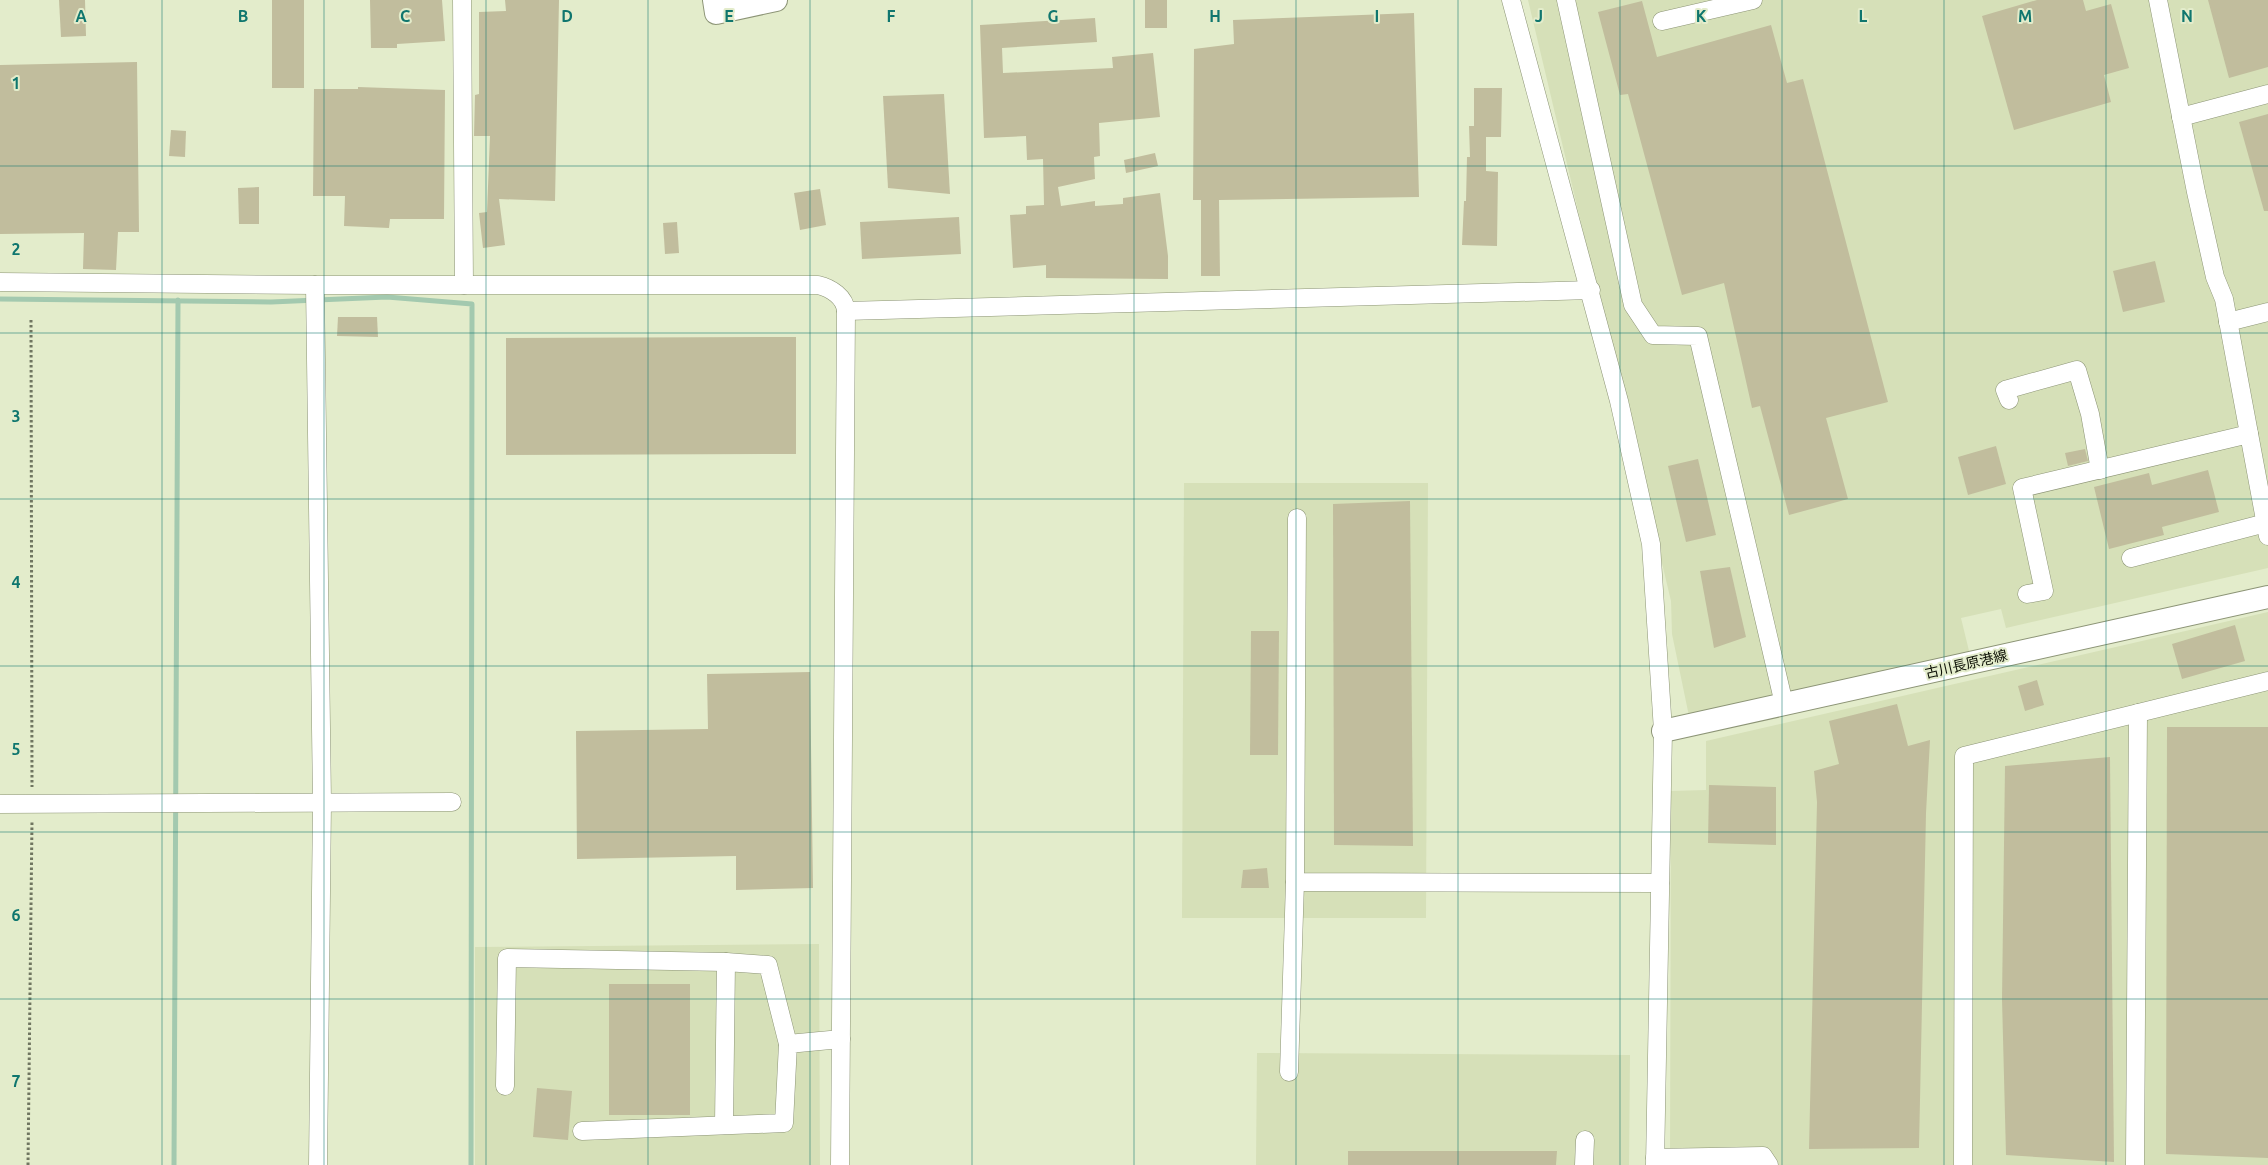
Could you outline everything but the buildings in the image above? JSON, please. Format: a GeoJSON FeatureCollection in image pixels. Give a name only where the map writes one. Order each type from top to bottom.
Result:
{"type":"FeatureCollection","features":[{"type":"Feature","properties":{"kind":"main road"},"geometry":{"type":"LineString","coordinates":[[714,0],[716,13],[776,0]]}},
{"type":"Feature","properties":{"kind":"main road","name":"古川長原港線"},"geometry":{"type":"LineString","coordinates":[[1663,731],[2268,596]]}},
{"type":"Feature","properties":{"kind":"street"},"geometry":{"type":"LineString","coordinates":[[462,0],[464,285]]}},
{"type":"Feature","properties":{"kind":"street"},"geometry":{"type":"LineString","coordinates":[[1511,0],[1591,290],[1619,401],[1651,544],[1663,731],[1655,1162],[1763,1156],[1769,1165]]}},
{"type":"Feature","properties":{"kind":"street"},"geometry":{"type":"LineString","coordinates":[[1566,0],[1633,306],[1653,336],[1698,336],[1784,704]]}},
{"type":"Feature","properties":{"kind":"street"},"geometry":{"type":"LineString","coordinates":[[1662,21],[1754,0]]}},
{"type":"Feature","properties":{"kind":"street"},"geometry":{"type":"LineString","coordinates":[[2131,558],[2267,530],[2224,299],[2215,277],[2158,0]]}},
{"type":"Feature","properties":{"kind":"street"},"geometry":{"type":"LineString","coordinates":[[2181,117],[2268,94]]}},
{"type":"Feature","properties":{"kind":"street"},"geometry":{"type":"LineString","coordinates":[[0,282],[316,289],[464,285],[818,285],[828,287],[837,294],[846,304],[840,1165]]}},
{"type":"Feature","properties":{"kind":"street"},"geometry":{"type":"LineString","coordinates":[[316,289],[322,802],[318,1165]]}},
{"type":"Feature","properties":{"kind":"street"},"geometry":{"type":"LineString","coordinates":[[846,311],[1591,290]]}},
{"type":"Feature","properties":{"kind":"street"},"geometry":{"type":"LineString","coordinates":[[2228,322],[2268,312]]}},
{"type":"Feature","properties":{"kind":"street"},"geometry":{"type":"LineString","coordinates":[[2009,400],[2005,390],[2077,370],[2090,414],[2100,470]]}},
{"type":"Feature","properties":{"kind":"street"},"geometry":{"type":"LineString","coordinates":[[2027,594],[2044,591],[2022,488],[2249,434]]}},
{"type":"Feature","properties":{"kind":"street"},"geometry":{"type":"LineString","coordinates":[[1289,1072],[1295,882],[1297,518]]}},
{"type":"Feature","properties":{"kind":"street"},"geometry":{"type":"LineString","coordinates":[[1963,1165],[1964,756],[2268,681]]}},
{"type":"Feature","properties":{"kind":"street"},"geometry":{"type":"LineString","coordinates":[[2135,1165],[2138,713]]}},
{"type":"Feature","properties":{"kind":"street"},"geometry":{"type":"LineString","coordinates":[[0,804],[452,802]]}},
{"type":"Feature","properties":{"kind":"street"},"geometry":{"type":"LineString","coordinates":[[1295,882],[1660,883]]}},
{"type":"Feature","properties":{"kind":"street"},"geometry":{"type":"LineString","coordinates":[[505,1086],[506,958],[726,962],[768,965],[788,1044],[784,1123],[582,1130]]}},
{"type":"Feature","properties":{"kind":"street"},"geometry":{"type":"LineString","coordinates":[[724,1125],[726,962]]}},
{"type":"Feature","properties":{"kind":"street"},"geometry":{"type":"LineString","coordinates":[[788,1044],[841,1039]]}},
{"type":"Feature","properties":{"kind":"street"},"geometry":{"type":"LineString","coordinates":[[1584,1140],[1584,1165]]}},
{"type":"Feature","properties":{"kind":"path"},"geometry":{"type":"LineString","coordinates":[[28,1165],[32,804],[31,320]]}},
{"type":"Feature","properties":{"kind":"shaded area"},"geometry":{"type":"Polygon","coordinates":[[[1528,0],[2268,0],[2268,568],[2006,628],[2001,609],[1961,618],[1970,655],[1690,721],[1672,634],[1671,601],[1528,0]]]}},
{"type":"Feature","properties":{"kind":"shaded area"},"geometry":{"type":"Polygon","coordinates":[[[1184,483],[1428,483],[1426,918],[1182,918],[1184,483]]]}},
{"type":"Feature","properties":{"kind":"shaded area"},"geometry":{"type":"Polygon","coordinates":[[[2268,612],[2268,1165],[1670,1165],[1671,791],[1706,790],[1706,741],[2268,612]]]}},
{"type":"Feature","properties":{"kind":"shaded area"},"geometry":{"type":"Polygon","coordinates":[[[819,944],[820,1165],[475,1165],[475,947],[819,944]]]}},
{"type":"Feature","properties":{"kind":"shaded area"},"geometry":{"type":"Polygon","coordinates":[[[1257,1053],[1630,1055],[1629,1165],[1256,1165],[1257,1053]]]}},
{"type":"Feature","properties":{"kind":"waterway"},"geometry":{"type":"LineString","coordinates":[[0,299],[271,302],[387,297],[472,304],[471,1165]]}},
{"type":"Feature","properties":{"kind":"waterway"},"geometry":{"type":"LineString","coordinates":[[174,1165],[178,300]]}}]}
